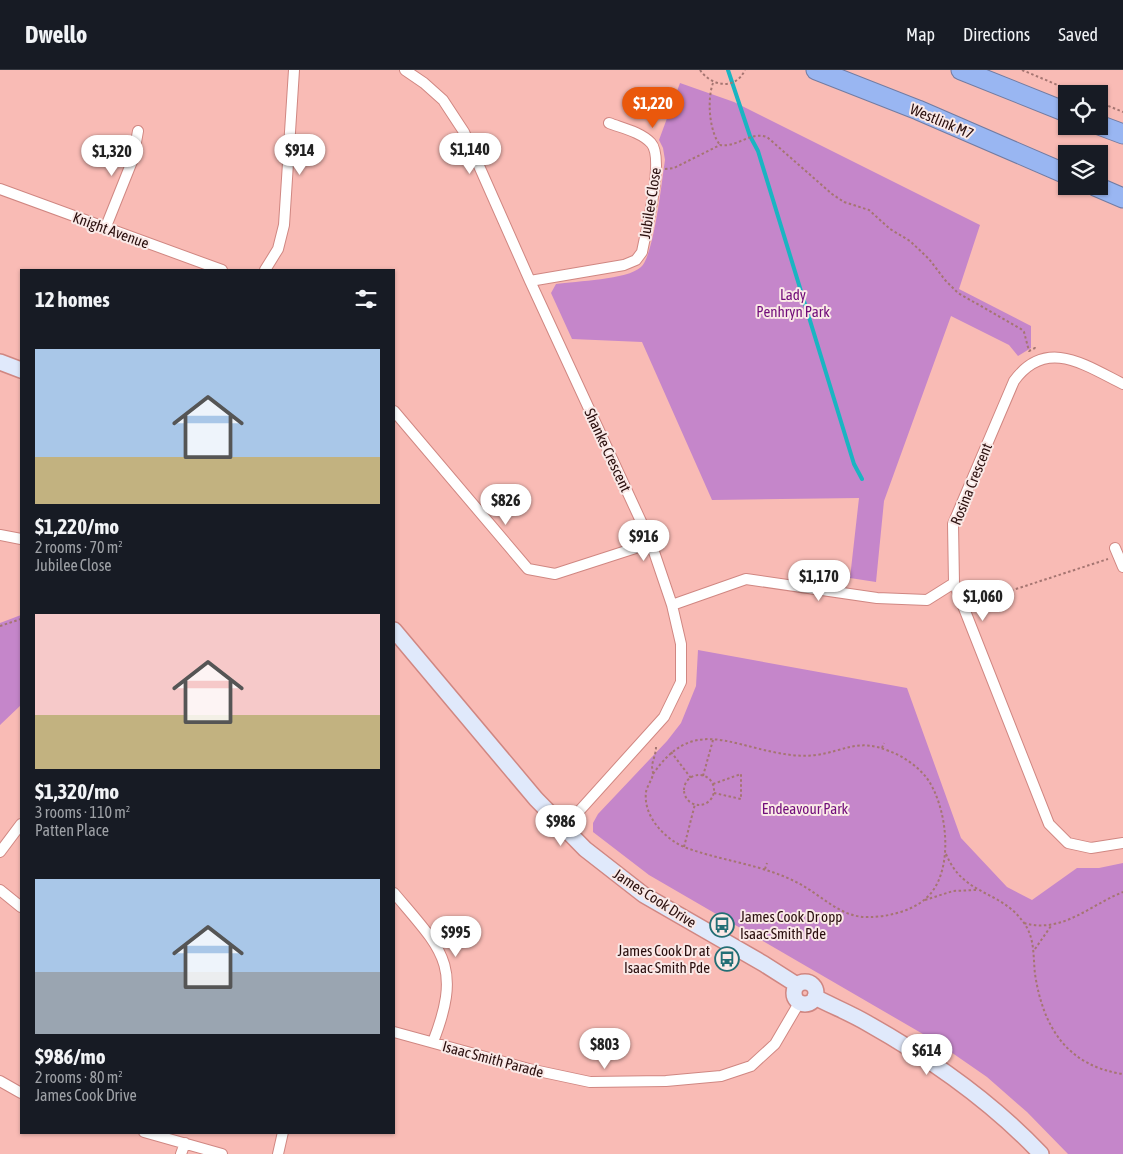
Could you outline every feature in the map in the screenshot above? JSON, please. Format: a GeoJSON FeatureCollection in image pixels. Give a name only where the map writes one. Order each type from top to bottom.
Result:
{"type":"FeatureCollection","features":[{"type":"Feature","properties":{"kind":"highway","name":"Westlink M7"},"geometry":{"type":"LineString","coordinates":[[816,70],[918,110],[1058,171]]}},
{"type":"Feature","properties":{"kind":"highway"},"geometry":{"type":"LineString","coordinates":[[961,70],[1058,109]]}},
{"type":"Feature","properties":{"kind":"highway"},"geometry":{"type":"LineString","coordinates":[[1108,128],[1123,134]]}},
{"type":"Feature","properties":{"kind":"street"},"geometry":{"type":"LineString","coordinates":[[266,269],[278,249],[284,225],[294,70]]}},
{"type":"Feature","properties":{"kind":"street","name":"Shanke Crescent"},"geometry":{"type":"LineString","coordinates":[[405,70],[424,83],[443,100],[464,132],[530,281],[651,543],[672,605],[682,644],[682,682],[664,717],[563,829]]}},
{"type":"Feature","properties":{"kind":"street","name":"Jubilee Close"},"geometry":{"type":"LineString","coordinates":[[530,281],[624,265],[636,260],[642,252],[657,167],[656,151],[650,142],[640,135],[609,123]]}},
{"type":"Feature","properties":{"kind":"street"},"geometry":{"type":"LineString","coordinates":[[105,229],[133,159],[138,131]]}},
{"type":"Feature","properties":{"kind":"street","name":"Knight Avenue"},"geometry":{"type":"LineString","coordinates":[[0,189],[105,229],[219,269]]}},
{"type":"Feature","properties":{"kind":"street"},"geometry":{"type":"LineString","coordinates":[[1040,359],[1064,357],[1123,384]]}},
{"type":"Feature","properties":{"kind":"street","name":"Rosina Crescent"},"geometry":{"type":"LineString","coordinates":[[1040,359],[1029,365],[1014,381],[953,524],[954,583],[1049,824],[1068,843],[1091,848],[1123,843]]}},
{"type":"Feature","properties":{"kind":"street"},"geometry":{"type":"LineString","coordinates":[[0,362],[20,370]]}},
{"type":"Feature","properties":{"kind":"street"},"geometry":{"type":"LineString","coordinates":[[395,412],[528,570],[555,574],[651,543]]}},
{"type":"Feature","properties":{"kind":"street"},"geometry":{"type":"LineString","coordinates":[[0,535],[20,539]]}},
{"type":"Feature","properties":{"kind":"street"},"geometry":{"type":"LineString","coordinates":[[1115,548],[1123,567]]}},
{"type":"Feature","properties":{"kind":"street"},"geometry":{"type":"LineString","coordinates":[[672,605],[746,579],[877,598],[927,600],[954,583]]}},
{"type":"Feature","properties":{"kind":"street","name":"James Cook Drive"},"geometry":{"type":"LineString","coordinates":[[395,631],[536,799],[563,829],[602,864],[644,895],[797,985]]}},
{"type":"Feature","properties":{"kind":"street"},"geometry":{"type":"LineString","coordinates":[[0,852],[20,825]]}},
{"type":"Feature","properties":{"kind":"street"},"geometry":{"type":"LineString","coordinates":[[0,890],[20,906]]}},
{"type":"Feature","properties":{"kind":"street"},"geometry":{"type":"LineString","coordinates":[[395,894],[434,940],[442,956],[447,975],[448,990],[446,1004],[434,1042]]}},
{"type":"Feature","properties":{"kind":"street"},"geometry":{"type":"LineString","coordinates":[[803,982],[809,983],[815,989],[816,997],[809,1003],[799,1002],[794,993],[797,985],[803,982]]}},
{"type":"Feature","properties":{"kind":"street"},"geometry":{"type":"LineString","coordinates":[[816,997],[865,1022],[950,1074],[1004,1118],[1041,1154]]}},
{"type":"Feature","properties":{"kind":"street","name":"Isaac Smith Parade"},"geometry":{"type":"LineString","coordinates":[[395,1032],[529,1069],[590,1082],[631,1082],[722,1076],[751,1066],[768,1052],[782,1033],[799,1002]]}},
{"type":"Feature","properties":{"kind":"street"},"geometry":{"type":"LineString","coordinates":[[0,1081],[20,1092]]}},
{"type":"Feature","properties":{"kind":"street"},"geometry":{"type":"LineString","coordinates":[[151,1134],[222,1154]]}},
{"type":"Feature","properties":{"kind":"street"},"geometry":{"type":"LineString","coordinates":[[278,1154],[283,1134]]}},
{"type":"Feature","properties":{"kind":"street"},"geometry":{"type":"LineString","coordinates":[[182,1154],[185,1143]]}},
{"type":"Feature","properties":{"kind":"path"},"geometry":{"type":"LineString","coordinates":[[700,70],[705,78],[714,83],[736,81],[745,70]]}},
{"type":"Feature","properties":{"kind":"path"},"geometry":{"type":"LineString","coordinates":[[1022,70],[1058,85]]}},
{"type":"Feature","properties":{"kind":"path"},"geometry":{"type":"LineString","coordinates":[[714,83],[709,102],[715,136],[720,145]]}},
{"type":"Feature","properties":{"kind":"path"},"geometry":{"type":"LineString","coordinates":[[1108,106],[1123,112]]}},
{"type":"Feature","properties":{"kind":"path"},"geometry":{"type":"LineString","coordinates":[[657,167],[674,168],[720,145],[725,146],[754,135],[767,137],[832,194],[844,202],[869,210],[890,229],[910,241],[958,292],[1021,329],[1024,332],[1028,351],[1035,348],[1040,359]]}},
{"type":"Feature","properties":{"kind":"path"},"geometry":{"type":"LineString","coordinates":[[963,606],[1108,559],[1115,548]]}},
{"type":"Feature","properties":{"kind":"path"},"geometry":{"type":"LineString","coordinates":[[0,626],[20,619]]}},
{"type":"Feature","properties":{"kind":"path"},"geometry":{"type":"LineString","coordinates":[[703,776],[713,740]]}},
{"type":"Feature","properties":{"kind":"path"},"geometry":{"type":"LineString","coordinates":[[925,900],[942,872],[946,854],[941,813],[936,796],[926,778],[917,768],[902,757],[882,748],[864,745],[852,745],[824,754],[800,756],[713,740],[688,742],[680,745],[671,752],[653,774],[646,794],[650,814],[662,833],[674,842],[684,847],[765,869],[797,882],[833,906],[855,916],[882,916],[953,892],[976,890]]}},
{"type":"Feature","properties":{"kind":"path"},"geometry":{"type":"LineString","coordinates":[[882,748],[884,742]]}},
{"type":"Feature","properties":{"kind":"path"},"geometry":{"type":"LineString","coordinates":[[653,774],[652,768],[656,746]]}},
{"type":"Feature","properties":{"kind":"path"},"geometry":{"type":"LineString","coordinates":[[671,752],[690,778]]}},
{"type":"Feature","properties":{"kind":"path"},"geometry":{"type":"LineString","coordinates":[[712,784],[741,774],[741,799],[714,794]]}},
{"type":"Feature","properties":{"kind":"path"},"geometry":{"type":"LineString","coordinates":[[690,778],[703,776],[708,778],[712,784],[714,794]]}},
{"type":"Feature","properties":{"kind":"path"},"geometry":{"type":"LineString","coordinates":[[690,778],[686,785],[685,794],[690,802],[695,804],[707,802],[714,794]]}},
{"type":"Feature","properties":{"kind":"path"},"geometry":{"type":"LineString","coordinates":[[684,847],[695,804]]}},
{"type":"Feature","properties":{"kind":"path"},"geometry":{"type":"LineString","coordinates":[[946,854],[955,872],[976,890],[1006,904],[1024,923],[1035,948],[1035,972],[1040,997],[1054,1031],[1065,1047],[1077,1058],[1091,1065],[1123,1074]]}},
{"type":"Feature","properties":{"kind":"path"},"geometry":{"type":"LineString","coordinates":[[765,869],[767,863]]}},
{"type":"Feature","properties":{"kind":"path"},"geometry":{"type":"LineString","coordinates":[[1024,923],[1051,926],[1075,917],[1123,892]]}},
{"type":"Feature","properties":{"kind":"path"},"geometry":{"type":"LineString","coordinates":[[1035,948],[1043,934],[1051,926]]}},
{"type":"Feature","properties":{"kind":"green space","name":"Lady Penhryn Park"},"geometry":{"type":"Polygon","coordinates":[[[680,83],[734,102],[980,225],[959,289],[1031,326],[1031,348],[1018,356],[1009,345],[951,316],[884,501],[876,582],[850,578],[859,498],[712,500],[642,342],[572,339],[551,293],[556,284],[625,275],[641,267],[646,260],[654,233],[665,160],[663,148],[659,140],[680,83]]]}},
{"type":"Feature","properties":{"kind":"green space"},"geometry":{"type":"Polygon","coordinates":[[[20,615],[20,706],[0,725],[0,623],[20,615]]]}},
{"type":"Feature","properties":{"kind":"green space","name":"Endeavour Park"},"geometry":{"type":"Polygon","coordinates":[[[698,650],[907,688],[961,838],[1007,887],[1032,900],[1077,868],[1099,868],[1123,863],[1123,1154],[1068,1154],[1027,1112],[987,1077],[935,1041],[649,875],[593,832],[593,823],[598,814],[667,741],[681,723],[696,686],[698,650]]]}},
{"type":"Feature","properties":{"kind":"waterway"},"geometry":{"type":"LineString","coordinates":[[728,70],[750,136],[758,151],[854,464],[862,479]]}},
{"type":"Feature","properties":{"kind":"place","name":"James Cook Dr opp Isaac Smith Pde"},"geometry":{"type":"Point","coordinates":[722,925]}},
{"type":"Feature","properties":{"kind":"place","name":"James Cook Dr at Isaac Smith Pde"},"geometry":{"type":"Point","coordinates":[727,959]}}]}
